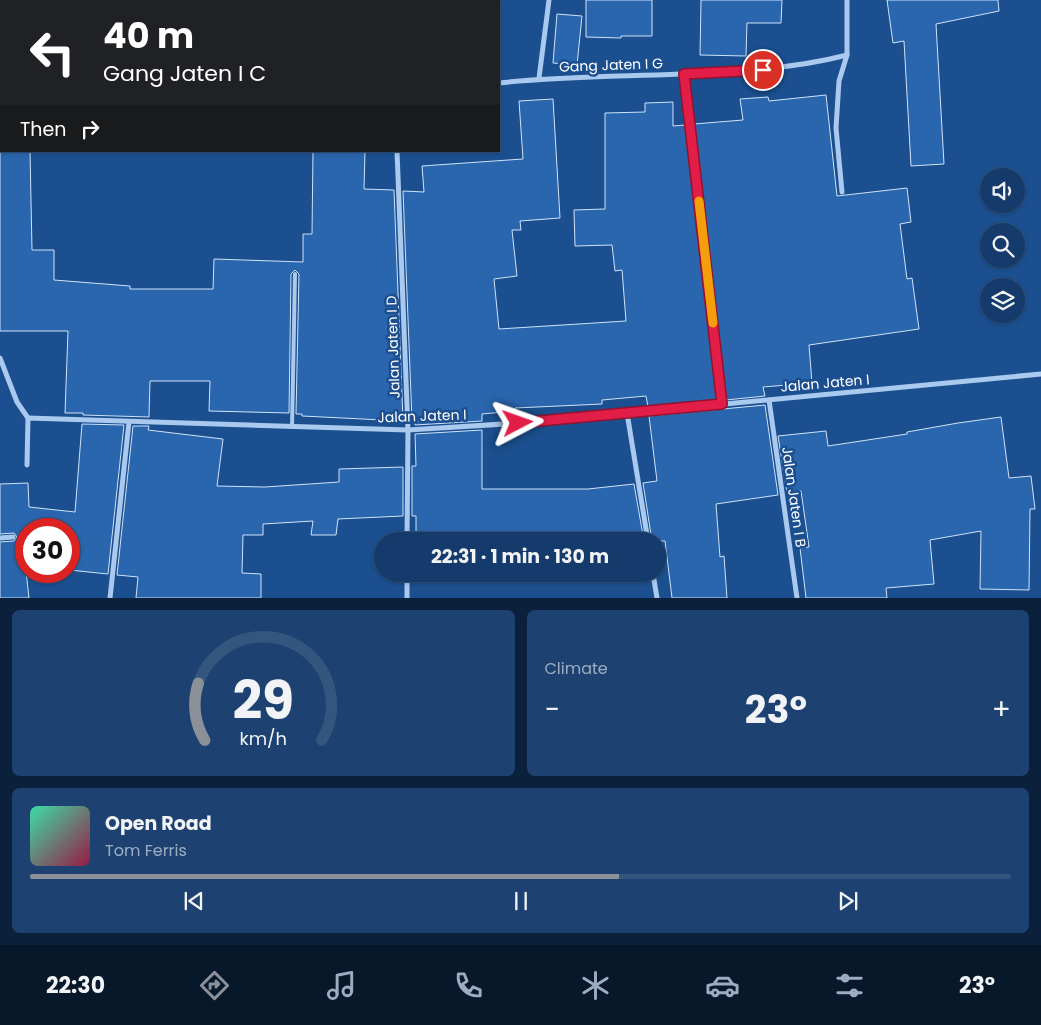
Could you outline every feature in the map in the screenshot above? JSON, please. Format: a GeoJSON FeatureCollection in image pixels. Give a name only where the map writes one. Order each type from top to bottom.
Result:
{"type":"FeatureCollection","features":[{"type":"Feature","properties":{"kind":"street"},"geometry":{"type":"LineString","coordinates":[[539,78],[548,0]]}},
{"type":"Feature","properties":{"kind":"street"},"geometry":{"type":"LineString","coordinates":[[842,192],[836,128],[840,81],[847,55],[847,0]]}},
{"type":"Feature","properties":{"kind":"street","name":"Gang Jaten I G"},"geometry":{"type":"LineString","coordinates":[[500,82],[539,78],[763,70],[820,62],[847,55]]}},
{"type":"Feature","properties":{"kind":"street"},"geometry":{"type":"LineString","coordinates":[[684,74],[722,404]]}},
{"type":"Feature","properties":{"kind":"street","name":"Jalan Jaten I D"},"geometry":{"type":"LineString","coordinates":[[397,152],[408,430],[407,532]]}},
{"type":"Feature","properties":{"kind":"street"},"geometry":{"type":"LineString","coordinates":[[0,358],[17,402],[28,418],[27,465]]}},
{"type":"Feature","properties":{"kind":"street","name":"Jalan Jaten I"},"geometry":{"type":"LineString","coordinates":[[28,418],[408,430],[536,422],[1041,374]]}},
{"type":"Feature","properties":{"kind":"street","name":"Jalan Jaten I B"},"geometry":{"type":"LineString","coordinates":[[769,400],[797,598]]}},
{"type":"Feature","properties":{"kind":"street"},"geometry":{"type":"LineString","coordinates":[[627,413],[647,532]]}},
{"type":"Feature","properties":{"kind":"street"},"geometry":{"type":"LineString","coordinates":[[110,598],[129,422]]}},
{"type":"Feature","properties":{"kind":"street"},"geometry":{"type":"LineString","coordinates":[[0,538],[13,537]]}},
{"type":"Feature","properties":{"kind":"street"},"geometry":{"type":"LineString","coordinates":[[407,582],[407,598]]}},
{"type":"Feature","properties":{"kind":"street"},"geometry":{"type":"LineString","coordinates":[[654,582],[657,598]]}},
{"type":"Feature","properties":{"kind":"lane"},"geometry":{"type":"LineString","coordinates":[[292,427],[295,274]]}},
{"type":"Feature","properties":{"kind":"building"},"geometry":{"type":"Polygon","coordinates":[[[586,0],[652,0],[652,36],[621,36],[621,38],[586,37],[586,0]]]}},
{"type":"Feature","properties":{"kind":"building"},"geometry":{"type":"Polygon","coordinates":[[[701,0],[782,0],[781,23],[747,23],[746,56],[700,55],[701,0]]]}},
{"type":"Feature","properties":{"kind":"building"},"geometry":{"type":"Polygon","coordinates":[[[887,0],[998,0],[999,11],[936,24],[944,164],[911,166],[904,41],[893,43],[887,0]]]}},
{"type":"Feature","properties":{"kind":"building"},"geometry":{"type":"Polygon","coordinates":[[[557,14],[582,16],[577,65],[553,63],[557,14]]]}},
{"type":"Feature","properties":{"kind":"building"},"geometry":{"type":"Polygon","coordinates":[[[826,95],[837,196],[907,188],[911,222],[900,224],[907,279],[912,278],[919,329],[809,345],[812,383],[763,387],[765,396],[726,400],[694,124],[743,120],[740,99],[768,97],[769,101],[826,95]]]}},
{"type":"Feature","properties":{"kind":"building"},"geometry":{"type":"Polygon","coordinates":[[[553,99],[560,218],[520,221],[521,230],[512,230],[517,276],[494,279],[499,329],[626,321],[622,270],[615,271],[612,245],[575,246],[574,210],[605,209],[605,113],[645,112],[645,103],[673,102],[673,126],[685,125],[717,400],[648,407],[646,396],[602,400],[602,404],[515,408],[515,411],[482,414],[482,421],[415,425],[415,421],[412,421],[403,191],[424,192],[422,166],[523,159],[519,101],[553,99]]]}},
{"type":"Feature","properties":{"kind":"building"},"geometry":{"type":"Polygon","coordinates":[[[0,152],[30,152],[32,250],[54,250],[54,280],[130,286],[130,289],[213,289],[214,259],[303,262],[303,234],[312,234],[313,152],[365,152],[364,189],[394,190],[403,421],[302,416],[302,414],[296,414],[299,274],[295,270],[291,274],[289,413],[209,411],[210,381],[150,381],[149,417],[65,413],[68,331],[0,331],[0,152]]]}},
{"type":"Feature","properties":{"kind":"building"},"geometry":{"type":"Polygon","coordinates":[[[765,405],[778,495],[716,504],[720,557],[724,556],[727,598],[672,598],[666,549],[666,532],[651,532],[643,483],[657,481],[649,416],[765,405]]]}},
{"type":"Feature","properties":{"kind":"building"},"geometry":{"type":"Polygon","coordinates":[[[1001,417],[1009,478],[1031,476],[1035,509],[1030,509],[1029,590],[980,589],[981,531],[930,540],[934,584],[886,588],[887,598],[806,598],[800,548],[809,547],[801,491],[787,493],[778,436],[826,431],[828,446],[1001,417]]]}},
{"type":"Feature","properties":{"kind":"building"},"geometry":{"type":"Polygon","coordinates":[[[82,424],[124,425],[108,574],[80,571],[80,518],[15,518],[15,534],[0,534],[0,484],[28,483],[29,507],[75,512],[82,424]]]}},
{"type":"Feature","properties":{"kind":"building"},"geometry":{"type":"Polygon","coordinates":[[[133,426],[149,426],[148,430],[223,439],[217,486],[265,487],[339,482],[339,469],[403,467],[403,516],[338,519],[336,535],[311,535],[313,521],[263,524],[263,535],[243,535],[242,573],[261,574],[261,598],[136,598],[138,577],[117,575],[133,426]]]}},
{"type":"Feature","properties":{"kind":"building"},"geometry":{"type":"Polygon","coordinates":[[[482,430],[482,489],[588,489],[634,484],[642,532],[416,532],[416,516],[412,516],[412,466],[416,466],[415,434],[482,430]]]}},
{"type":"Feature","properties":{"kind":"building"},"geometry":{"type":"Polygon","coordinates":[[[15,540],[15,583],[27,583],[29,598],[0,598],[0,542],[15,540]]]}},
{"type":"Feature","properties":{"kind":"slow traffic"},"geometry":{"type":"LineString","coordinates":[[699,201],[713,323]]}},
{"type":"Feature","properties":{"kind":"route"},"geometry":{"type":"LineString","coordinates":[[518,423],[722,404],[684,74],[763,70]]}}]}
